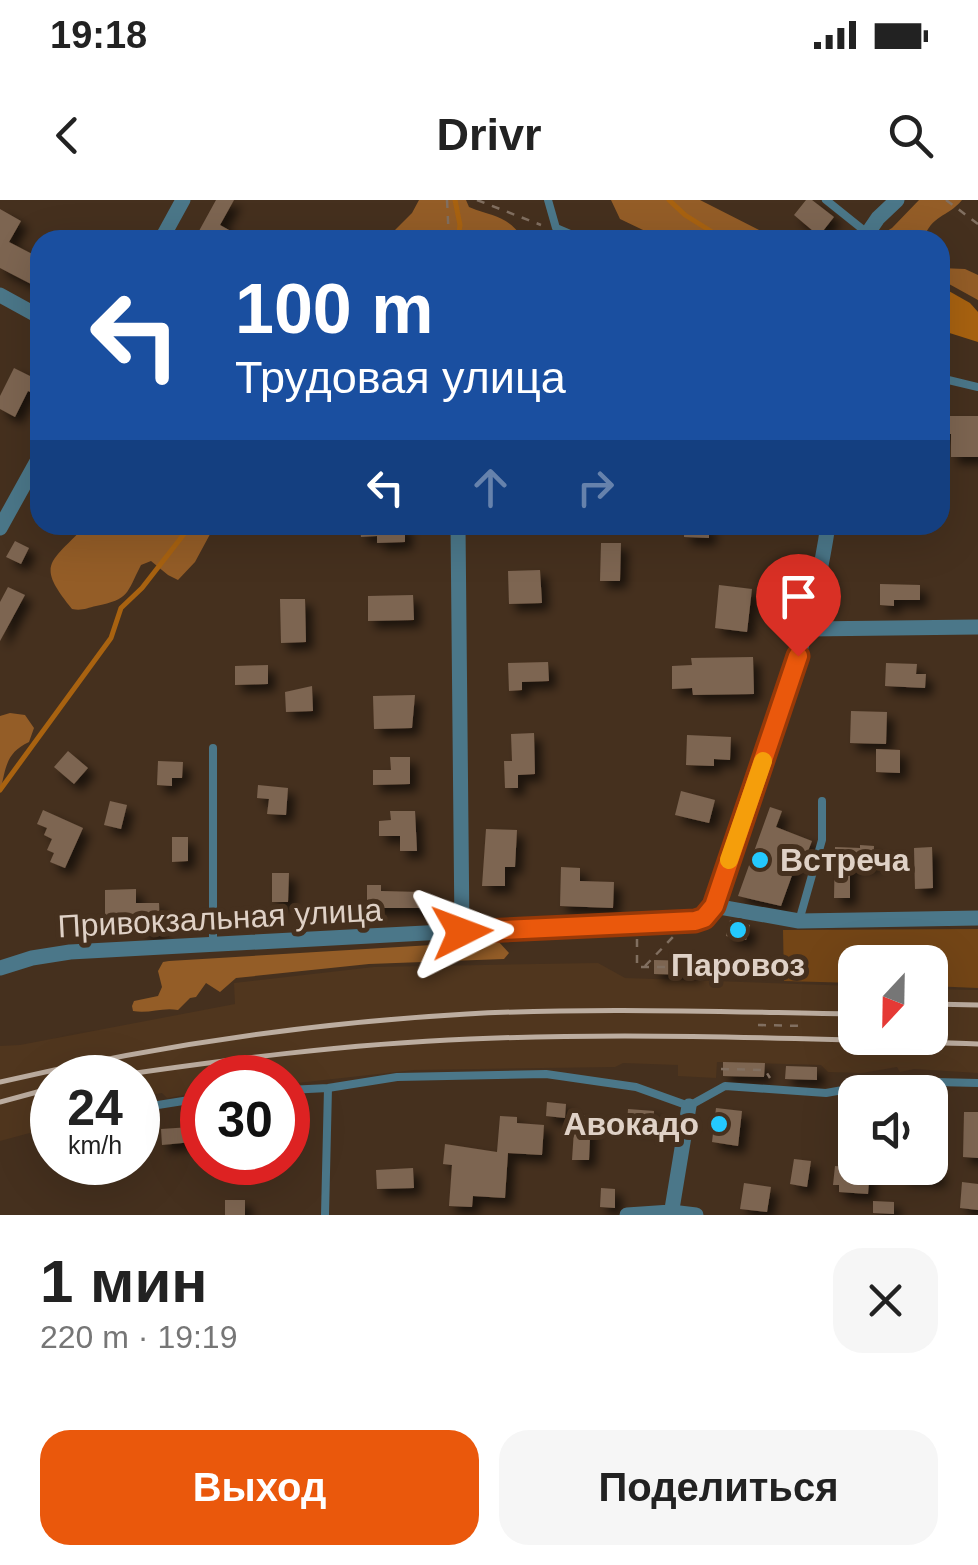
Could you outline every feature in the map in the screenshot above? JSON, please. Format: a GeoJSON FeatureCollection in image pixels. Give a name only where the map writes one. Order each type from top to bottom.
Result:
{"type":"FeatureCollection","features":[{"type":"Feature","properties":{"kind":"street"},"geometry":{"type":"LineString","coordinates":[[167,230],[184,200]]}},
{"type":"Feature","properties":{"kind":"street"},"geometry":{"type":"LineString","coordinates":[[870,230],[898,200]]}},
{"type":"Feature","properties":{"kind":"street"},"geometry":{"type":"LineString","coordinates":[[0,295],[30,312]]}},
{"type":"Feature","properties":{"kind":"street"},"geometry":{"type":"LineString","coordinates":[[0,528],[30,474]]}},
{"type":"Feature","properties":{"kind":"street"},"geometry":{"type":"LineString","coordinates":[[458,535],[462,932]]}},
{"type":"Feature","properties":{"kind":"street"},"geometry":{"type":"LineString","coordinates":[[827,535],[819,586],[807,629],[714,906],[799,921],[978,918]]}},
{"type":"Feature","properties":{"kind":"street"},"geometry":{"type":"LineString","coordinates":[[807,629],[978,627]]}},
{"type":"Feature","properties":{"kind":"street","name":"Привокзальная улица"},"geometry":{"type":"LineString","coordinates":[[0,968],[70,952],[690,921],[704,918],[714,906]]}},
{"type":"Feature","properties":{"kind":"street"},"geometry":{"type":"LineString","coordinates":[[671,1214],[689,1106]]}},
{"type":"Feature","properties":{"kind":"street"},"geometry":{"type":"LineString","coordinates":[[627,1215],[696,1215]]}},
{"type":"Feature","properties":{"kind":"lane"},"geometry":{"type":"LineString","coordinates":[[548,200],[556,228],[561,230]]}},
{"type":"Feature","properties":{"kind":"lane"},"geometry":{"type":"LineString","coordinates":[[826,200],[858,230]]}},
{"type":"Feature","properties":{"kind":"lane"},"geometry":{"type":"LineString","coordinates":[[950,381],[978,388]]}},
{"type":"Feature","properties":{"kind":"lane"},"geometry":{"type":"LineString","coordinates":[[213,943],[214,748]]}},
{"type":"Feature","properties":{"kind":"lane"},"geometry":{"type":"LineString","coordinates":[[799,921],[822,840],[822,801]]}},
{"type":"Feature","properties":{"kind":"lane"},"geometry":{"type":"LineString","coordinates":[[310,1089],[397,1077],[546,1074],[620,1084],[689,1106],[724,1086],[826,1092],[894,1081],[978,1083]]}},
{"type":"Feature","properties":{"kind":"lane"},"geometry":{"type":"LineString","coordinates":[[325,1215],[328,1088]]}},
{"type":"Feature","properties":{"kind":"path"},"geometry":{"type":"LineString","coordinates":[[447,200],[448,230]]}},
{"type":"Feature","properties":{"kind":"path"},"geometry":{"type":"LineString","coordinates":[[477,200],[528,222],[556,228]]}},
{"type":"Feature","properties":{"kind":"path"},"geometry":{"type":"LineString","coordinates":[[946,200],[978,224]]}},
{"type":"Feature","properties":{"kind":"path"},"geometry":{"type":"LineString","coordinates":[[644,967],[690,921]]}},
{"type":"Feature","properties":{"kind":"path"},"geometry":{"type":"LineString","coordinates":[[637,923],[636,966],[696,968]]}},
{"type":"Feature","properties":{"kind":"path"},"geometry":{"type":"LineString","coordinates":[[758,1025],[806,1026]]}},
{"type":"Feature","properties":{"kind":"path"},"geometry":{"type":"LineString","coordinates":[[721,1069],[765,1070]]}},
{"type":"Feature","properties":{"kind":"shaded area"},"geometry":{"type":"Polygon","coordinates":[[[419,200],[466,200],[469,207],[506,221],[516,230],[395,230],[419,200]]]}},
{"type":"Feature","properties":{"kind":"shaded area"},"geometry":{"type":"Polygon","coordinates":[[[611,200],[700,200],[759,230],[643,230],[620,219],[611,200]]]}},
{"type":"Feature","properties":{"kind":"shaded area"},"geometry":{"type":"Polygon","coordinates":[[[919,200],[962,200],[928,230],[889,230],[919,200]]]}},
{"type":"Feature","properties":{"kind":"shaded area"},"geometry":{"type":"Polygon","coordinates":[[[950,268],[978,275],[978,300],[950,285],[950,268]]]}},
{"type":"Feature","properties":{"kind":"shaded area"},"geometry":{"type":"Polygon","coordinates":[[[950,292],[978,312],[978,342],[950,333],[950,292]]]}},
{"type":"Feature","properties":{"kind":"shaded area"},"geometry":{"type":"Polygon","coordinates":[[[77,535],[210,535],[195,562],[178,580],[151,561],[141,565],[121,598],[84,609],[72,609],[54,582],[51,572],[56,557],[77,535]]]}},
{"type":"Feature","properties":{"kind":"shaded area"},"geometry":{"type":"Polygon","coordinates":[[[25,715],[34,728],[29,742],[11,757],[0,792],[0,716],[25,715]]]}},
{"type":"Feature","properties":{"kind":"shaded area"},"geometry":{"type":"Polygon","coordinates":[[[978,929],[978,988],[948,987],[948,945],[838,945],[838,983],[784,981],[783,930],[978,929]]]}},
{"type":"Feature","properties":{"kind":"shaded area"},"geometry":{"type":"Polygon","coordinates":[[[498,941],[509,953],[504,959],[369,964],[236,978],[220,992],[206,983],[196,997],[178,1010],[139,1012],[133,1011],[132,1006],[134,1001],[158,996],[162,987],[158,971],[163,962],[498,941]]]}},
{"type":"Feature","properties":{"kind":"shaded area"},"geometry":{"type":"Polygon","coordinates":[[[598,963],[625,978],[838,985],[838,1055],[948,1055],[948,989],[978,990],[978,1073],[914,1069],[900,1072],[897,1067],[862,1073],[828,1072],[821,1065],[717,1062],[716,1078],[678,1076],[678,1065],[623,1063],[615,1067],[414,1070],[310,1082],[310,1055],[180,1055],[180,1096],[167,1098],[160,1093],[160,1055],[30,1055],[30,1133],[0,1141],[0,1046],[235,1004],[234,983],[374,967],[598,963]]]}},
{"type":"Feature","properties":{"kind":"building"},"geometry":{"type":"Polygon","coordinates":[[[216,200],[234,200],[220,225],[229,230],[200,230],[216,200]]]}},
{"type":"Feature","properties":{"kind":"building"},"geometry":{"type":"Polygon","coordinates":[[[806,200],[812,200],[834,217],[824,230],[812,230],[794,215],[806,200]]]}},
{"type":"Feature","properties":{"kind":"building"},"geometry":{"type":"Polygon","coordinates":[[[0,209],[21,221],[9,242],[30,253],[30,283],[0,268],[0,209]]]}},
{"type":"Feature","properties":{"kind":"building"},"geometry":{"type":"Polygon","coordinates":[[[14,368],[30,376],[30,392],[15,417],[0,409],[0,396],[14,368]]]}},
{"type":"Feature","properties":{"kind":"building"},"geometry":{"type":"Polygon","coordinates":[[[950,416],[978,416],[978,457],[951,457],[950,416]]]}},
{"type":"Feature","properties":{"kind":"building"},"geometry":{"type":"Polygon","coordinates":[[[361,535],[405,535],[405,542],[377,543],[377,536],[361,535]]]}},
{"type":"Feature","properties":{"kind":"building"},"geometry":{"type":"Polygon","coordinates":[[[15,541],[29,548],[21,564],[6,557],[15,541]]]}},
{"type":"Feature","properties":{"kind":"building"},"geometry":{"type":"Polygon","coordinates":[[[601,543],[621,543],[620,581],[600,581],[601,543]]]}},
{"type":"Feature","properties":{"kind":"building"},"geometry":{"type":"Polygon","coordinates":[[[540,570],[542,603],[509,604],[508,571],[540,570]]]}},
{"type":"Feature","properties":{"kind":"building"},"geometry":{"type":"Polygon","coordinates":[[[880,584],[920,585],[920,600],[894,600],[894,606],[880,605],[880,584]]]}},
{"type":"Feature","properties":{"kind":"building"},"geometry":{"type":"Polygon","coordinates":[[[719,585],[752,589],[747,632],[715,628],[719,585]]]}},
{"type":"Feature","properties":{"kind":"building"},"geometry":{"type":"Polygon","coordinates":[[[8,587],[25,595],[0,641],[0,602],[8,587]]]}},
{"type":"Feature","properties":{"kind":"building"},"geometry":{"type":"Polygon","coordinates":[[[413,595],[414,620],[368,621],[368,596],[413,595]]]}},
{"type":"Feature","properties":{"kind":"building"},"geometry":{"type":"Polygon","coordinates":[[[280,599],[305,599],[306,642],[281,643],[280,599]]]}},
{"type":"Feature","properties":{"kind":"building"},"geometry":{"type":"Polygon","coordinates":[[[753,657],[754,694],[693,695],[692,688],[672,689],[672,666],[692,665],[691,658],[753,657]]]}},
{"type":"Feature","properties":{"kind":"building"},"geometry":{"type":"Polygon","coordinates":[[[548,662],[549,681],[522,682],[522,690],[509,691],[508,663],[548,662]]]}},
{"type":"Feature","properties":{"kind":"building"},"geometry":{"type":"Polygon","coordinates":[[[886,663],[917,664],[916,674],[926,674],[925,688],[885,686],[886,663]]]}},
{"type":"Feature","properties":{"kind":"building"},"geometry":{"type":"Polygon","coordinates":[[[268,665],[268,684],[235,685],[235,666],[268,665]]]}},
{"type":"Feature","properties":{"kind":"building"},"geometry":{"type":"Polygon","coordinates":[[[312,686],[313,711],[286,712],[285,692],[312,686]]]}},
{"type":"Feature","properties":{"kind":"building"},"geometry":{"type":"Polygon","coordinates":[[[415,695],[412,728],[374,729],[373,696],[415,695]]]}},
{"type":"Feature","properties":{"kind":"building"},"geometry":{"type":"Polygon","coordinates":[[[851,711],[887,712],[886,744],[850,743],[851,711]]]}},
{"type":"Feature","properties":{"kind":"building"},"geometry":{"type":"Polygon","coordinates":[[[534,733],[535,774],[518,775],[518,788],[505,788],[504,761],[512,761],[511,734],[534,733]]]}},
{"type":"Feature","properties":{"kind":"building"},"geometry":{"type":"Polygon","coordinates":[[[687,735],[731,737],[730,760],[714,759],[714,766],[686,765],[687,735]]]}},
{"type":"Feature","properties":{"kind":"building"},"geometry":{"type":"Polygon","coordinates":[[[876,749],[900,750],[900,773],[876,772],[876,749]]]}},
{"type":"Feature","properties":{"kind":"building"},"geometry":{"type":"Polygon","coordinates":[[[68,751],[88,768],[74,784],[54,767],[68,751]]]}},
{"type":"Feature","properties":{"kind":"building"},"geometry":{"type":"Polygon","coordinates":[[[390,757],[410,757],[410,784],[373,785],[373,770],[391,770],[390,757]]]}},
{"type":"Feature","properties":{"kind":"building"},"geometry":{"type":"Polygon","coordinates":[[[158,761],[183,762],[182,778],[172,778],[172,786],[157,785],[158,761]]]}},
{"type":"Feature","properties":{"kind":"building"},"geometry":{"type":"Polygon","coordinates":[[[258,785],[288,788],[286,815],[267,814],[269,799],[257,798],[258,785]]]}},
{"type":"Feature","properties":{"kind":"building"},"geometry":{"type":"Polygon","coordinates":[[[681,791],[715,800],[709,823],[675,815],[681,791]]]}},
{"type":"Feature","properties":{"kind":"building"},"geometry":{"type":"Polygon","coordinates":[[[110,801],[127,805],[121,829],[104,825],[110,801]]]}},
{"type":"Feature","properties":{"kind":"building"},"geometry":{"type":"Polygon","coordinates":[[[770,807],[782,811],[776,827],[812,841],[805,859],[799,856],[781,906],[738,896],[770,807]]]}},
{"type":"Feature","properties":{"kind":"building"},"geometry":{"type":"Polygon","coordinates":[[[43,810],[83,828],[65,868],[50,862],[54,853],[47,850],[52,839],[44,835],[47,828],[37,824],[43,810]]]}},
{"type":"Feature","properties":{"kind":"building"},"geometry":{"type":"Polygon","coordinates":[[[390,811],[415,811],[417,851],[400,851],[400,836],[379,836],[379,821],[391,820],[390,811]]]}},
{"type":"Feature","properties":{"kind":"building"},"geometry":{"type":"Polygon","coordinates":[[[486,829],[517,830],[515,867],[505,867],[505,886],[482,886],[486,829]]]}},
{"type":"Feature","properties":{"kind":"building"},"geometry":{"type":"Polygon","coordinates":[[[172,837],[188,837],[188,861],[172,862],[172,837]]]}},
{"type":"Feature","properties":{"kind":"building"},"geometry":{"type":"Polygon","coordinates":[[[874,846],[873,866],[850,864],[850,898],[834,898],[835,847],[874,846]]]}},
{"type":"Feature","properties":{"kind":"building"},"geometry":{"type":"Polygon","coordinates":[[[932,847],[933,888],[915,889],[914,848],[932,847]]]}},
{"type":"Feature","properties":{"kind":"building"},"geometry":{"type":"Polygon","coordinates":[[[561,867],[580,868],[580,881],[614,882],[613,908],[560,906],[561,867]]]}},
{"type":"Feature","properties":{"kind":"building"},"geometry":{"type":"Polygon","coordinates":[[[272,873],[289,873],[288,902],[272,902],[272,873]]]}},
{"type":"Feature","properties":{"kind":"building"},"geometry":{"type":"Polygon","coordinates":[[[367,885],[381,885],[381,891],[422,892],[422,908],[367,908],[367,885]]]}},
{"type":"Feature","properties":{"kind":"building"},"geometry":{"type":"Polygon","coordinates":[[[136,889],[136,903],[159,903],[160,933],[142,934],[142,917],[105,918],[105,890],[136,889]]]}},
{"type":"Feature","properties":{"kind":"building","name":"Паровоз"},"geometry":{"type":"Polygon","coordinates":[[[730,920],[750,925],[746,940],[726,936],[730,920]]]}},
{"type":"Feature","properties":{"kind":"building"},"geometry":{"type":"Polygon","coordinates":[[[654,960],[695,961],[695,975],[654,974],[654,960]]]}},
{"type":"Feature","properties":{"kind":"building"},"geometry":{"type":"Polygon","coordinates":[[[723,1062],[765,1063],[764,1077],[723,1076],[723,1062]]]}},
{"type":"Feature","properties":{"kind":"building"},"geometry":{"type":"Polygon","coordinates":[[[786,1066],[817,1067],[817,1080],[785,1079],[786,1066]]]}},
{"type":"Feature","properties":{"kind":"building"},"geometry":{"type":"Polygon","coordinates":[[[547,1102],[566,1104],[565,1118],[546,1116],[547,1102]]]}},
{"type":"Feature","properties":{"kind":"building"},"geometry":{"type":"Polygon","coordinates":[[[716,1108],[742,1111],[738,1146],[712,1142],[716,1108]]]}},
{"type":"Feature","properties":{"kind":"building"},"geometry":{"type":"Polygon","coordinates":[[[628,1109],[654,1111],[653,1126],[627,1124],[628,1109]]]}},
{"type":"Feature","properties":{"kind":"building"},"geometry":{"type":"Polygon","coordinates":[[[964,1112],[978,1112],[978,1158],[963,1157],[964,1112]]]}},
{"type":"Feature","properties":{"kind":"building"},"geometry":{"type":"Polygon","coordinates":[[[575,1115],[591,1116],[589,1160],[572,1160],[575,1115]]]}},
{"type":"Feature","properties":{"kind":"building"},"geometry":{"type":"Polygon","coordinates":[[[500,1116],[517,1117],[517,1123],[544,1125],[542,1155],[508,1153],[505,1198],[473,1196],[472,1207],[449,1206],[452,1165],[443,1164],[445,1144],[497,1152],[500,1116]]]}},
{"type":"Feature","properties":{"kind":"building"},"geometry":{"type":"Polygon","coordinates":[[[180,1128],[180,1143],[162,1145],[161,1129],[180,1128]]]}},
{"type":"Feature","properties":{"kind":"building"},"geometry":{"type":"Polygon","coordinates":[[[794,1159],[811,1161],[807,1187],[790,1184],[794,1159]]]}},
{"type":"Feature","properties":{"kind":"building"},"geometry":{"type":"Polygon","coordinates":[[[835,1166],[838,1166],[838,1185],[833,1185],[835,1166]]]}},
{"type":"Feature","properties":{"kind":"building"},"geometry":{"type":"Polygon","coordinates":[[[413,1168],[414,1188],[377,1189],[376,1170],[413,1168]]]}},
{"type":"Feature","properties":{"kind":"building"},"geometry":{"type":"Polygon","coordinates":[[[962,1182],[978,1184],[978,1210],[960,1208],[962,1182]]]}},
{"type":"Feature","properties":{"kind":"building"},"geometry":{"type":"Polygon","coordinates":[[[744,1183],[771,1187],[767,1212],[740,1209],[744,1183]]]}},
{"type":"Feature","properties":{"kind":"building"},"geometry":{"type":"Polygon","coordinates":[[[839,1185],[869,1185],[868,1194],[839,1192],[839,1185]]]}},
{"type":"Feature","properties":{"kind":"building"},"geometry":{"type":"Polygon","coordinates":[[[601,1188],[615,1189],[615,1208],[600,1207],[601,1188]]]}},
{"type":"Feature","properties":{"kind":"building"},"geometry":{"type":"Polygon","coordinates":[[[225,1200],[245,1200],[245,1215],[225,1215],[225,1200]]]}},
{"type":"Feature","properties":{"kind":"building"},"geometry":{"type":"Polygon","coordinates":[[[873,1201],[894,1202],[894,1214],[873,1213],[873,1201]]]}},
{"type":"Feature","properties":{"kind":"waterway"},"geometry":{"type":"LineString","coordinates":[[455,200],[459,230]]}},
{"type":"Feature","properties":{"kind":"waterway"},"geometry":{"type":"LineString","coordinates":[[669,200],[709,230]]}},
{"type":"Feature","properties":{"kind":"waterway"},"geometry":{"type":"LineString","coordinates":[[0,790],[111,638],[121,608],[142,588],[183,535]]}},
{"type":"Feature","properties":{"kind":"railway"},"geometry":{"type":"LineString","coordinates":[[948,1004],[978,1005]]}},
{"type":"Feature","properties":{"kind":"railway"},"geometry":{"type":"LineString","coordinates":[[0,1082],[232,1038],[408,1018],[564,1011],[838,1014]]}},
{"type":"Feature","properties":{"kind":"railway"},"geometry":{"type":"LineString","coordinates":[[160,1070],[377,1045],[533,1037],[788,1038],[978,1044]]}},
{"type":"Feature","properties":{"kind":"railway"},"geometry":{"type":"LineString","coordinates":[[0,1102],[30,1094]]}},
{"type":"Feature","properties":{"kind":"slow traffic"},"geometry":{"type":"LineString","coordinates":[[729,860],[763,761]]}},
{"type":"Feature","properties":{"kind":"place","name":"Встреча"},"geometry":{"type":"Point","coordinates":[760,860]}},
{"type":"Feature","properties":{"kind":"place","name":"Паровоз"},"geometry":{"type":"Point","coordinates":[738,930]}},
{"type":"Feature","properties":{"kind":"place","name":"Авокадо"},"geometry":{"type":"Point","coordinates":[719,1124]}},
{"type":"Feature","properties":{"kind":"route"},"geometry":{"type":"LineString","coordinates":[[462,932],[704,918],[714,906],[798,656]]}}]}
